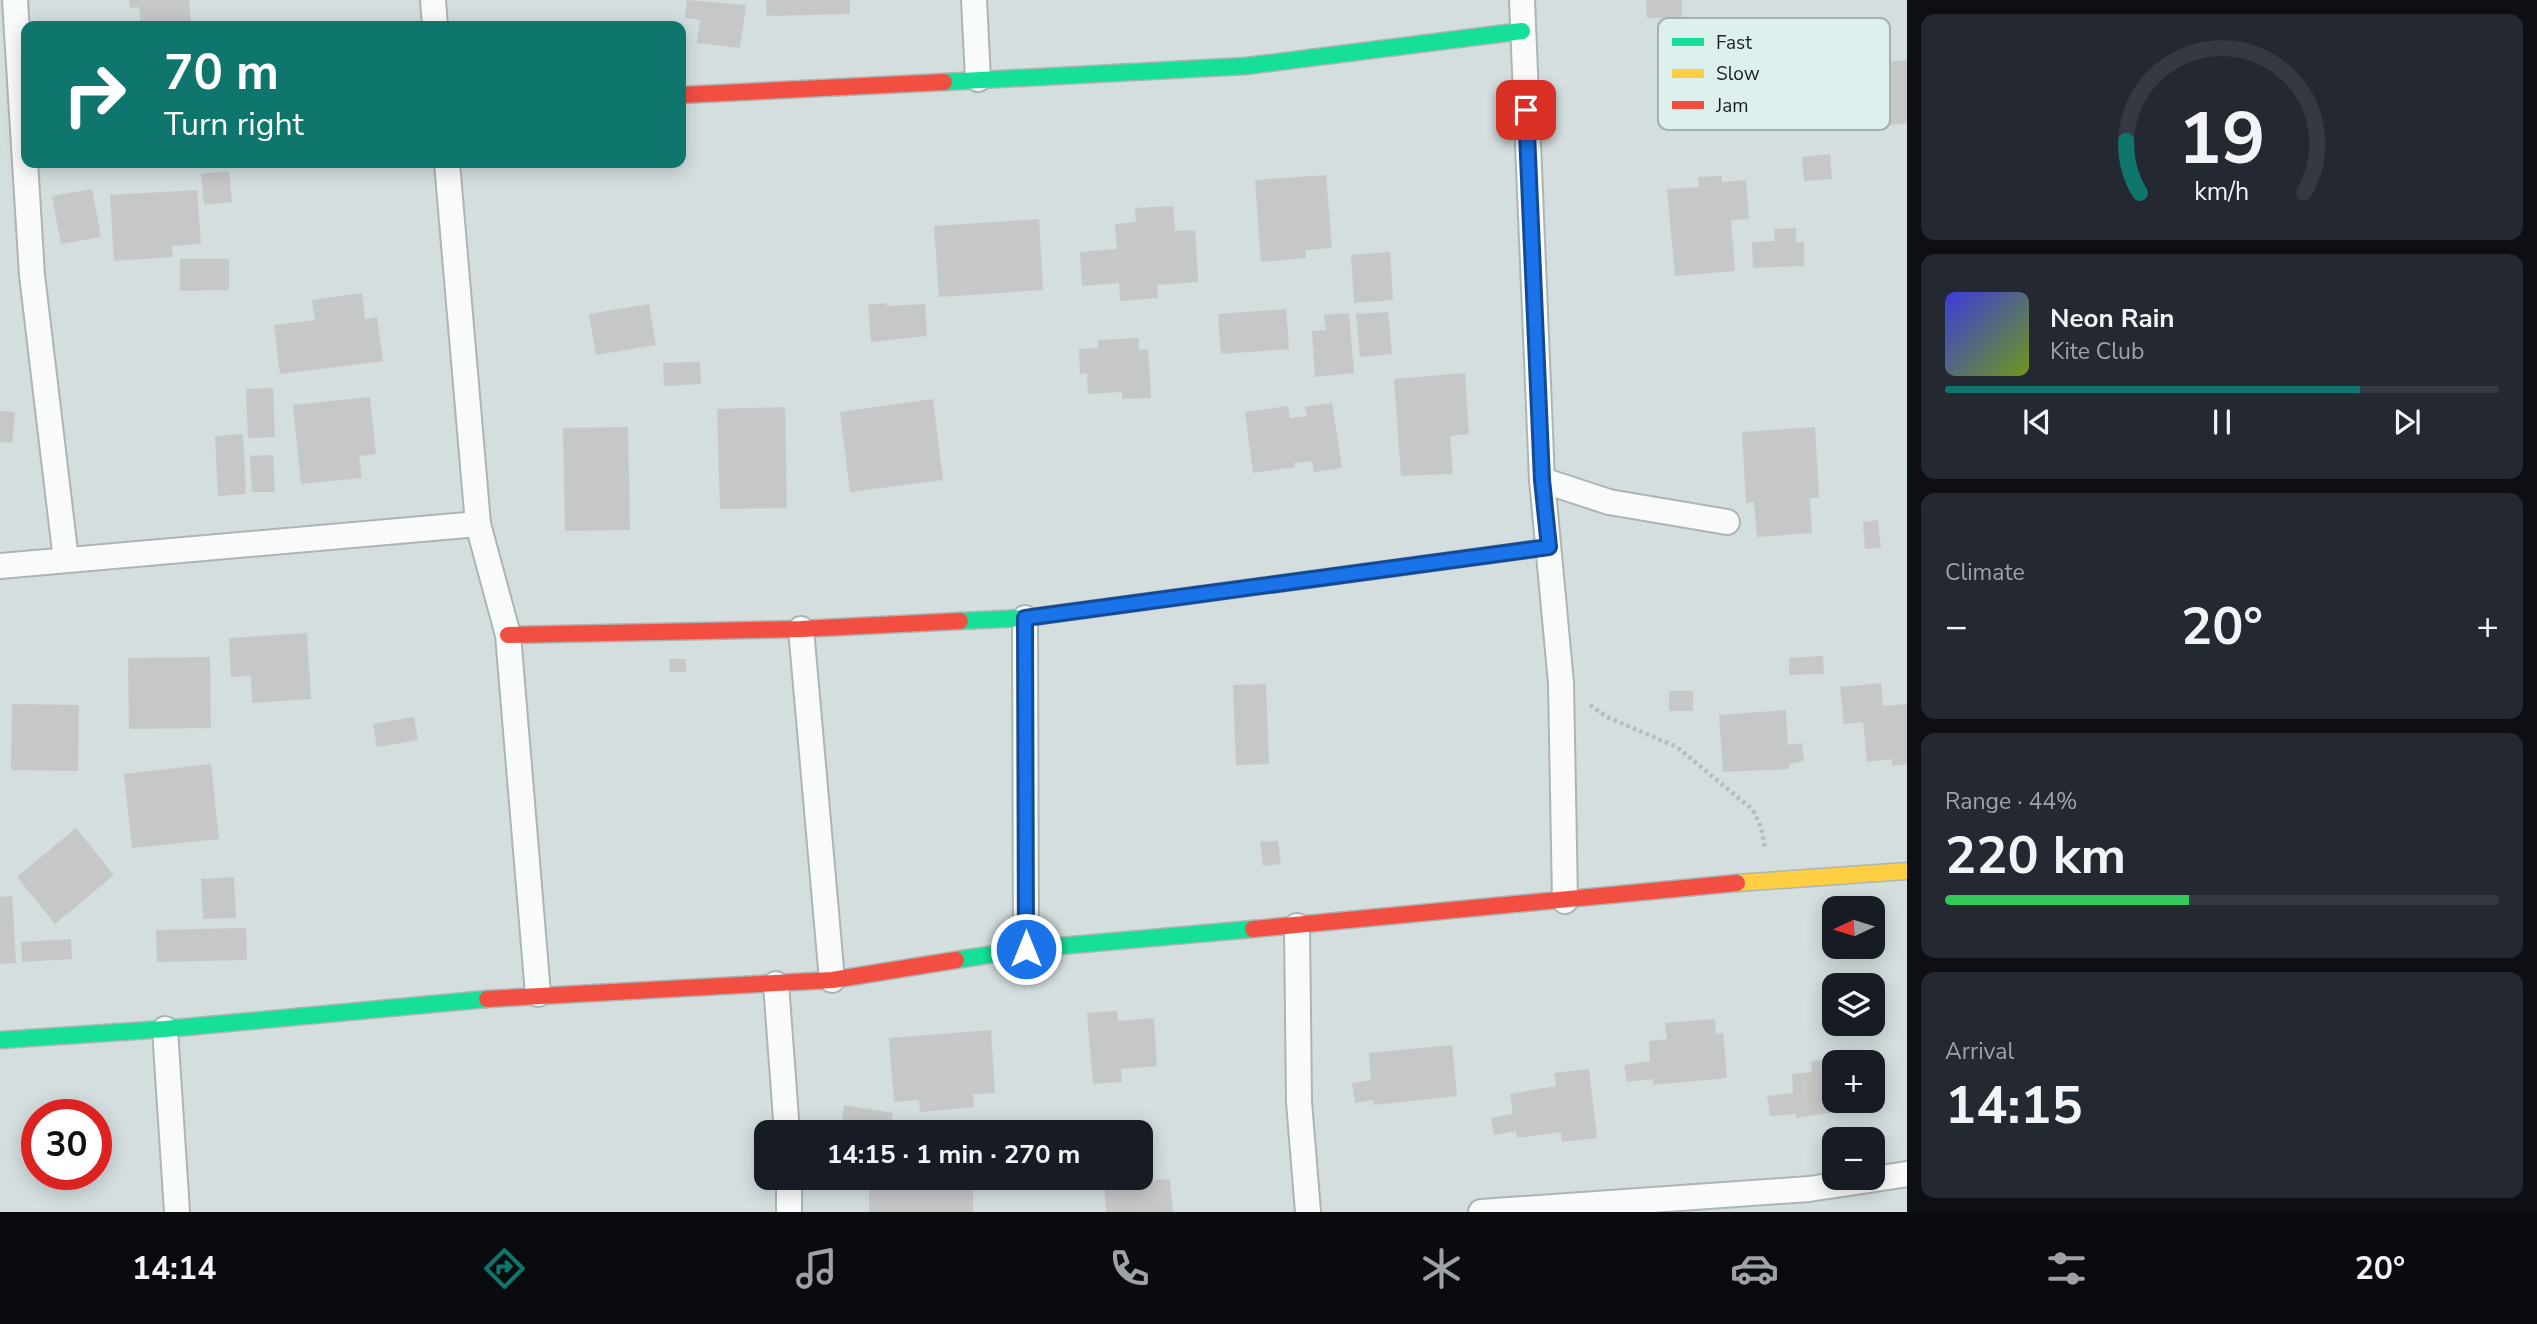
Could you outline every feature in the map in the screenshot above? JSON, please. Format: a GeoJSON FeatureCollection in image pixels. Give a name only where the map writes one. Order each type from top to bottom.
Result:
{"type":"FeatureCollection","features":[{"type":"Feature","properties":{"kind":"street"},"geometry":{"type":"LineString","coordinates":[[15,0],[21,97]]}},
{"type":"Feature","properties":{"kind":"street"},"geometry":{"type":"LineString","coordinates":[[433,0],[435,21]]}},
{"type":"Feature","properties":{"kind":"street"},"geometry":{"type":"LineString","coordinates":[[974,0],[978,79]]}},
{"type":"Feature","properties":{"kind":"street"},"geometry":{"type":"LineString","coordinates":[[1522,0],[1542,480],[1562,683],[1565,901]]}},
{"type":"Feature","properties":{"kind":"street"},"geometry":{"type":"LineString","coordinates":[[686,95],[1246,66],[1522,31]]}},
{"type":"Feature","properties":{"kind":"street"},"geometry":{"type":"LineString","coordinates":[[25,168],[32,275],[66,560]]}},
{"type":"Feature","properties":{"kind":"street"},"geometry":{"type":"LineString","coordinates":[[447,168],[478,524],[508,635],[538,994]]}},
{"type":"Feature","properties":{"kind":"street"},"geometry":{"type":"LineString","coordinates":[[1542,480],[1609,502],[1727,522]]}},
{"type":"Feature","properties":{"kind":"street"},"geometry":{"type":"LineString","coordinates":[[0,566],[478,524]]}},
{"type":"Feature","properties":{"kind":"street"},"geometry":{"type":"LineString","coordinates":[[508,635],[801,629],[1025,618],[1549,547]]}},
{"type":"Feature","properties":{"kind":"street"},"geometry":{"type":"LineString","coordinates":[[1025,618],[1026,949]]}},
{"type":"Feature","properties":{"kind":"street"},"geometry":{"type":"LineString","coordinates":[[801,629],[832,980]]}},
{"type":"Feature","properties":{"kind":"street"},"geometry":{"type":"LineString","coordinates":[[0,1040],[165,1029],[538,994],[832,980],[1026,949],[1297,926],[1766,880],[1907,871]]}},
{"type":"Feature","properties":{"kind":"street"},"geometry":{"type":"LineString","coordinates":[[1297,926],[1298,1102],[1308,1212]]}},
{"type":"Feature","properties":{"kind":"street"},"geometry":{"type":"LineString","coordinates":[[776,984],[786,1120]]}},
{"type":"Feature","properties":{"kind":"street"},"geometry":{"type":"LineString","coordinates":[[165,1029],[177,1212]]}},
{"type":"Feature","properties":{"kind":"street"},"geometry":{"type":"LineString","coordinates":[[1481,1212],[1809,1189],[1907,1174]]}},
{"type":"Feature","properties":{"kind":"street"},"geometry":{"type":"LineString","coordinates":[[789,1190],[789,1212]]}},
{"type":"Feature","properties":{"kind":"path"},"geometry":{"type":"LineString","coordinates":[[1562,683],[1607,717],[1676,747],[1753,810],[1761,827],[1765,846],[1766,880]]}},
{"type":"Feature","properties":{"kind":"building"},"geometry":{"type":"Polygon","coordinates":[[[129,0],[189,0],[191,21],[140,21],[139,7],[130,8],[129,0]]]}},
{"type":"Feature","properties":{"kind":"building"},"geometry":{"type":"Polygon","coordinates":[[[687,0],[746,5],[740,48],[697,43],[700,20],[685,18],[687,0]]]}},
{"type":"Feature","properties":{"kind":"building"},"geometry":{"type":"Polygon","coordinates":[[[766,0],[850,0],[850,14],[767,16],[766,0]]]}},
{"type":"Feature","properties":{"kind":"building"},"geometry":{"type":"Polygon","coordinates":[[[1646,0],[1682,0],[1682,17],[1647,18],[1646,0]]]}},
{"type":"Feature","properties":{"kind":"building"},"geometry":{"type":"Polygon","coordinates":[[[1907,60],[1907,123],[1890,125],[1890,62],[1907,60]]]}},
{"type":"Feature","properties":{"kind":"building"},"geometry":{"type":"Polygon","coordinates":[[[1830,154],[1832,179],[1804,181],[1802,157],[1830,154]]]}},
{"type":"Feature","properties":{"kind":"building"},"geometry":{"type":"Polygon","coordinates":[[[229,171],[232,202],[204,205],[201,174],[229,171]]]}},
{"type":"Feature","properties":{"kind":"building"},"geometry":{"type":"Polygon","coordinates":[[[1326,175],[1332,248],[1306,250],[1306,258],[1261,262],[1255,180],[1326,175]]]}},
{"type":"Feature","properties":{"kind":"building"},"geometry":{"type":"Polygon","coordinates":[[[1722,176],[1722,182],[1746,180],[1749,219],[1731,220],[1735,271],[1675,276],[1667,189],[1699,187],[1698,177],[1722,176]]]}},
{"type":"Feature","properties":{"kind":"building"},"geometry":{"type":"Polygon","coordinates":[[[92,189],[101,237],[61,244],[52,196],[92,189]]]}},
{"type":"Feature","properties":{"kind":"building"},"geometry":{"type":"Polygon","coordinates":[[[197,190],[201,244],[172,246],[173,257],[114,261],[110,195],[197,190]]]}},
{"type":"Feature","properties":{"kind":"building"},"geometry":{"type":"Polygon","coordinates":[[[1173,206],[1175,231],[1195,230],[1198,282],[1157,285],[1158,298],[1120,301],[1119,283],[1082,286],[1080,252],[1117,249],[1115,224],[1136,222],[1135,208],[1173,206]]]}},
{"type":"Feature","properties":{"kind":"building"},"geometry":{"type":"Polygon","coordinates":[[[1039,219],[1043,290],[939,297],[934,226],[1039,219]]]}},
{"type":"Feature","properties":{"kind":"building"},"geometry":{"type":"Polygon","coordinates":[[[1796,228],[1796,242],[1804,242],[1804,266],[1753,268],[1752,242],[1775,241],[1774,229],[1796,228]]]}},
{"type":"Feature","properties":{"kind":"building"},"geometry":{"type":"Polygon","coordinates":[[[1390,252],[1393,300],[1354,303],[1351,255],[1390,252]]]}},
{"type":"Feature","properties":{"kind":"building"},"geometry":{"type":"Polygon","coordinates":[[[180,259],[229,259],[229,290],[180,291],[180,259]]]}},
{"type":"Feature","properties":{"kind":"building"},"geometry":{"type":"Polygon","coordinates":[[[362,293],[365,319],[377,317],[383,361],[280,374],[274,325],[315,320],[312,300],[362,293]]]}},
{"type":"Feature","properties":{"kind":"building"},"geometry":{"type":"Polygon","coordinates":[[[886,303],[887,306],[925,304],[927,336],[871,342],[868,305],[886,303]]]}},
{"type":"Feature","properties":{"kind":"building"},"geometry":{"type":"Polygon","coordinates":[[[649,304],[656,345],[596,355],[589,314],[649,304]]]}},
{"type":"Feature","properties":{"kind":"building"},"geometry":{"type":"Polygon","coordinates":[[[1286,309],[1289,349],[1221,354],[1218,314],[1286,309]]]}},
{"type":"Feature","properties":{"kind":"building"},"geometry":{"type":"Polygon","coordinates":[[[1388,312],[1392,354],[1360,357],[1356,314],[1388,312]]]}},
{"type":"Feature","properties":{"kind":"building"},"geometry":{"type":"Polygon","coordinates":[[[1349,313],[1354,373],[1315,377],[1312,331],[1326,330],[1324,315],[1349,313]]]}},
{"type":"Feature","properties":{"kind":"building"},"geometry":{"type":"Polygon","coordinates":[[[1139,338],[1139,350],[1148,349],[1151,398],[1122,399],[1122,392],[1088,394],[1087,373],[1080,374],[1079,349],[1098,348],[1098,340],[1139,338]]]}},
{"type":"Feature","properties":{"kind":"building"},"geometry":{"type":"Polygon","coordinates":[[[700,362],[701,384],[664,386],[663,363],[700,362]]]}},
{"type":"Feature","properties":{"kind":"building"},"geometry":{"type":"Polygon","coordinates":[[[1465,373],[1469,434],[1450,436],[1453,474],[1401,476],[1394,379],[1465,373]]]}},
{"type":"Feature","properties":{"kind":"building"},"geometry":{"type":"Polygon","coordinates":[[[273,388],[275,437],[248,438],[246,389],[273,388]]]}},
{"type":"Feature","properties":{"kind":"building"},"geometry":{"type":"Polygon","coordinates":[[[370,397],[376,454],[359,456],[362,478],[301,484],[293,405],[370,397]]]}},
{"type":"Feature","properties":{"kind":"building"},"geometry":{"type":"Polygon","coordinates":[[[933,399],[943,480],[850,492],[840,412],[933,399]]]}},
{"type":"Feature","properties":{"kind":"building"},"geometry":{"type":"Polygon","coordinates":[[[1332,403],[1342,468],[1314,472],[1312,461],[1294,463],[1295,467],[1253,473],[1245,412],[1288,406],[1290,418],[1307,416],[1305,407],[1332,403]]]}},
{"type":"Feature","properties":{"kind":"building"},"geometry":{"type":"Polygon","coordinates":[[[785,407],[787,508],[720,509],[717,409],[785,407]]]}},
{"type":"Feature","properties":{"kind":"building"},"geometry":{"type":"Polygon","coordinates":[[[0,411],[15,412],[12,443],[0,442],[0,411]]]}},
{"type":"Feature","properties":{"kind":"building"},"geometry":{"type":"Polygon","coordinates":[[[628,427],[630,530],[565,531],[563,428],[628,427]]]}},
{"type":"Feature","properties":{"kind":"building"},"geometry":{"type":"Polygon","coordinates":[[[1815,427],[1819,498],[1810,498],[1812,533],[1757,537],[1754,502],[1746,503],[1742,432],[1815,427]]]}},
{"type":"Feature","properties":{"kind":"building"},"geometry":{"type":"Polygon","coordinates":[[[243,434],[246,494],[218,496],[215,436],[243,434]]]}},
{"type":"Feature","properties":{"kind":"building"},"geometry":{"type":"Polygon","coordinates":[[[273,455],[275,492],[252,492],[250,456],[273,455]]]}},
{"type":"Feature","properties":{"kind":"building"},"geometry":{"type":"Polygon","coordinates":[[[1878,520],[1881,548],[1865,549],[1863,522],[1878,520]]]}},
{"type":"Feature","properties":{"kind":"building"},"geometry":{"type":"Polygon","coordinates":[[[307,633],[311,699],[252,703],[251,676],[231,677],[229,638],[307,633]]]}},
{"type":"Feature","properties":{"kind":"building"},"geometry":{"type":"Polygon","coordinates":[[[1823,656],[1824,674],[1789,675],[1789,658],[1823,656]]]}},
{"type":"Feature","properties":{"kind":"building"},"geometry":{"type":"Polygon","coordinates":[[[210,657],[211,728],[129,729],[128,658],[210,657]]]}},
{"type":"Feature","properties":{"kind":"building"},"geometry":{"type":"Polygon","coordinates":[[[669,659],[686,659],[686,672],[670,672],[669,659]]]}},
{"type":"Feature","properties":{"kind":"building"},"geometry":{"type":"Polygon","coordinates":[[[1881,683],[1883,706],[1907,704],[1907,764],[1892,766],[1892,759],[1867,762],[1863,722],[1844,724],[1840,687],[1881,683]]]}},
{"type":"Feature","properties":{"kind":"building"},"geometry":{"type":"Polygon","coordinates":[[[1266,684],[1269,764],[1236,765],[1233,685],[1266,684]]]}},
{"type":"Feature","properties":{"kind":"building"},"geometry":{"type":"Polygon","coordinates":[[[1669,691],[1693,691],[1693,711],[1669,711],[1669,691]]]}},
{"type":"Feature","properties":{"kind":"building"},"geometry":{"type":"Polygon","coordinates":[[[12,704],[79,705],[78,771],[11,770],[12,704]]]}},
{"type":"Feature","properties":{"kind":"building"},"geometry":{"type":"Polygon","coordinates":[[[1786,710],[1788,745],[1802,743],[1804,761],[1789,764],[1789,769],[1723,772],[1719,715],[1786,710]]]}},
{"type":"Feature","properties":{"kind":"building"},"geometry":{"type":"Polygon","coordinates":[[[414,717],[418,740],[377,747],[373,724],[414,717]]]}},
{"type":"Feature","properties":{"kind":"building"},"geometry":{"type":"Polygon","coordinates":[[[211,764],[219,839],[132,848],[124,774],[211,764]]]}},
{"type":"Feature","properties":{"kind":"building"},"geometry":{"type":"Polygon","coordinates":[[[76,828],[114,875],[55,924],[17,877],[76,828]]]}},
{"type":"Feature","properties":{"kind":"building"},"geometry":{"type":"Polygon","coordinates":[[[1278,841],[1281,864],[1263,866],[1260,842],[1278,841]]]}},
{"type":"Feature","properties":{"kind":"building"},"geometry":{"type":"Polygon","coordinates":[[[234,877],[236,918],[203,919],[201,879],[234,877]]]}},
{"type":"Feature","properties":{"kind":"building"},"geometry":{"type":"Polygon","coordinates":[[[12,896],[16,963],[0,964],[0,897],[12,896]]]}},
{"type":"Feature","properties":{"kind":"building"},"geometry":{"type":"Polygon","coordinates":[[[246,928],[247,960],[157,962],[156,930],[246,928]]]}},
{"type":"Feature","properties":{"kind":"building"},"geometry":{"type":"Polygon","coordinates":[[[71,939],[72,959],[22,962],[21,942],[71,939]]]}},
{"type":"Feature","properties":{"kind":"building"},"geometry":{"type":"Polygon","coordinates":[[[1117,1011],[1118,1021],[1154,1018],[1157,1066],[1121,1069],[1122,1082],[1093,1084],[1087,1013],[1117,1011]]]}},
{"type":"Feature","properties":{"kind":"building"},"geometry":{"type":"Polygon","coordinates":[[[1715,1019],[1716,1034],[1723,1033],[1727,1078],[1653,1085],[1653,1079],[1627,1082],[1624,1065],[1650,1061],[1649,1041],[1667,1039],[1665,1023],[1715,1019]]]}},
{"type":"Feature","properties":{"kind":"building"},"geometry":{"type":"Polygon","coordinates":[[[991,1030],[995,1093],[973,1094],[974,1107],[920,1112],[919,1100],[894,1102],[889,1038],[991,1030]]]}},
{"type":"Feature","properties":{"kind":"building"},"geometry":{"type":"Polygon","coordinates":[[[1452,1045],[1457,1096],[1374,1105],[1373,1100],[1355,1103],[1352,1083],[1371,1080],[1369,1053],[1452,1045]]]}},
{"type":"Feature","properties":{"kind":"building"},"geometry":{"type":"Polygon","coordinates":[[[1822,1060],[1822,1113],[1829,1113],[1796,1118],[1796,1114],[1770,1116],[1767,1096],[1793,1093],[1792,1074],[1812,1072],[1811,1061],[1822,1060]]]}},
{"type":"Feature","properties":{"kind":"building"},"geometry":{"type":"Polygon","coordinates":[[[1589,1069],[1597,1138],[1562,1142],[1561,1132],[1517,1138],[1516,1131],[1494,1135],[1491,1118],[1513,1114],[1510,1094],[1556,1086],[1554,1073],[1589,1069]]]}},
{"type":"Feature","properties":{"kind":"building"},"geometry":{"type":"Polygon","coordinates":[[[844,1105],[893,1113],[892,1120],[842,1120],[844,1105]]]}},
{"type":"Feature","properties":{"kind":"building"},"geometry":{"type":"Polygon","coordinates":[[[1170,1179],[1173,1212],[1106,1212],[1105,1190],[1153,1190],[1153,1180],[1170,1179]]]}},
{"type":"Feature","properties":{"kind":"building"},"geometry":{"type":"Polygon","coordinates":[[[869,1190],[973,1190],[973,1212],[869,1212],[869,1190]]]}},
{"type":"Feature","properties":{"kind":"traffic: fast"},"geometry":{"type":"LineString","coordinates":[[944,82],[1246,66],[1522,31]]}},
{"type":"Feature","properties":{"kind":"traffic: fast"},"geometry":{"type":"LineString","coordinates":[[960,621],[1025,618],[1549,547]]}},
{"type":"Feature","properties":{"kind":"traffic: fast"},"geometry":{"type":"LineString","coordinates":[[956,960],[1026,949],[1253,929]]}},
{"type":"Feature","properties":{"kind":"traffic: fast"},"geometry":{"type":"LineString","coordinates":[[0,1040],[165,1029],[487,999]]}},
{"type":"Feature","properties":{"kind":"traffic: slow"},"geometry":{"type":"LineString","coordinates":[[1737,883],[1907,871]]}},
{"type":"Feature","properties":{"kind":"traffic: jam"},"geometry":{"type":"LineString","coordinates":[[686,95],[944,82]]}},
{"type":"Feature","properties":{"kind":"traffic: jam"},"geometry":{"type":"LineString","coordinates":[[508,635],[801,629],[960,621]]}},
{"type":"Feature","properties":{"kind":"traffic: jam"},"geometry":{"type":"LineString","coordinates":[[1253,929],[1737,883]]}},
{"type":"Feature","properties":{"kind":"traffic: jam"},"geometry":{"type":"LineString","coordinates":[[487,999],[832,980],[956,960]]}},
{"type":"Feature","properties":{"kind":"route"},"geometry":{"type":"LineString","coordinates":[[1026,949],[1025,618],[1549,547],[1542,480],[1526,110]]}}]}
